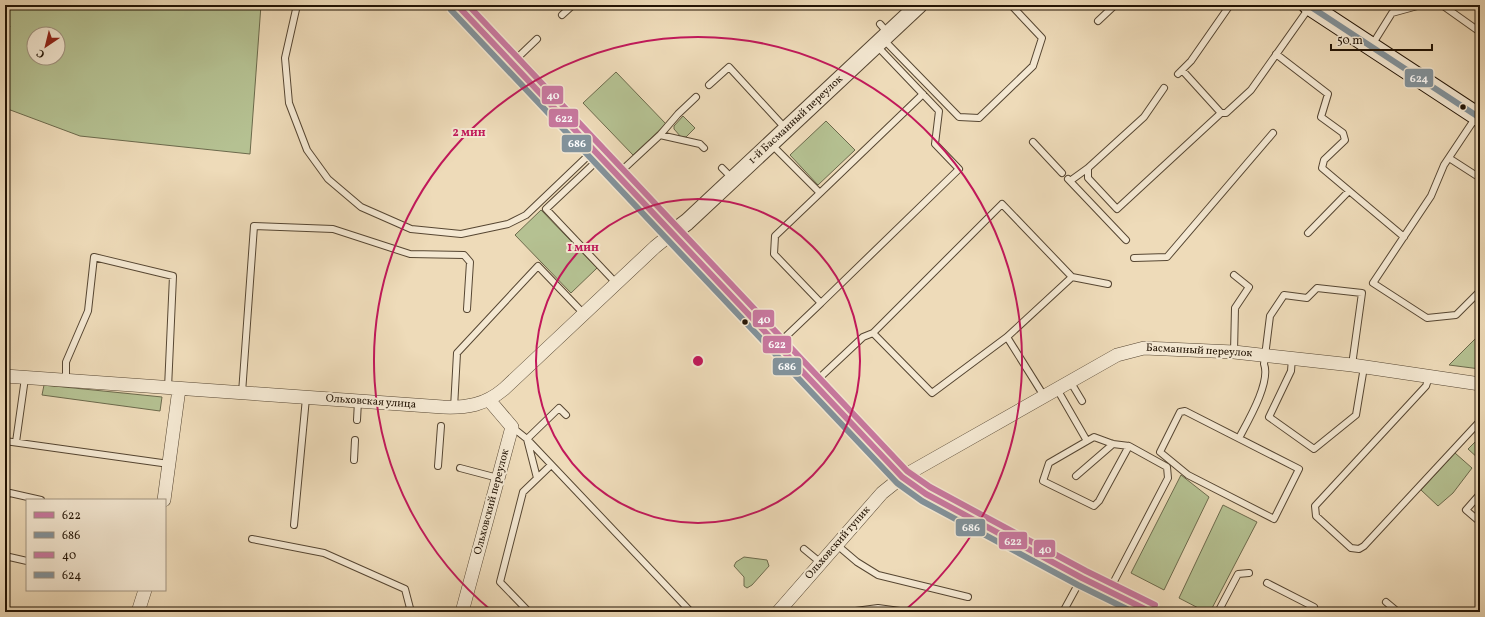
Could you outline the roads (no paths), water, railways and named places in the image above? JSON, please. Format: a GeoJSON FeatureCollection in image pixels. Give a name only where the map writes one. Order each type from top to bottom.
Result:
{"type":"FeatureCollection","features":[{"type":"Feature","properties":{"kind":"main road"},"geometry":{"type":"LineString","coordinates":[[1309,6],[1478,117]]}},
{"type":"Feature","properties":{"kind":"street"},"geometry":{"type":"LineString","coordinates":[[457,5],[813,384],[902,476],[926,494],[1082,578],[1151,612]]}},
{"type":"Feature","properties":{"kind":"street","name":"1-й Басманный переулок"},"geometry":{"type":"LineString","coordinates":[[672,234],[687,222],[727,174],[771,143],[912,7]]}},
{"type":"Feature","properties":{"kind":"street","name":"Ольховская улица"},"geometry":{"type":"LineString","coordinates":[[5,376],[454,408],[472,407],[489,400],[504,389],[616,283],[672,234]]}},
{"type":"Feature","properties":{"kind":"street","name":"Басманный переулок"},"geometry":{"type":"LineString","coordinates":[[902,476],[1117,355],[1130,350],[1163,347],[1265,355],[1429,376],[1478,386]]}},
{"type":"Feature","properties":{"kind":"street"},"geometry":{"type":"LineString","coordinates":[[164,499],[169,464],[173,388]]}},
{"type":"Feature","properties":{"kind":"street"},"geometry":{"type":"LineString","coordinates":[[489,400],[512,426]]}},
{"type":"Feature","properties":{"kind":"street","name":"Ольховский переулок"},"geometry":{"type":"LineString","coordinates":[[462,612],[512,426]]}},
{"type":"Feature","properties":{"kind":"street","name":"Ольховский тупик"},"geometry":{"type":"LineString","coordinates":[[778,612],[882,493],[902,476]]}},
{"type":"Feature","properties":{"kind":"street"},"geometry":{"type":"LineString","coordinates":[[138,612],[144,591]]}},
{"type":"Feature","properties":{"kind":"lane"},"geometry":{"type":"LineString","coordinates":[[298,5],[285,58],[289,103],[307,150],[328,179],[361,207],[411,229],[461,234],[508,224],[526,215],[597,154]]}},
{"type":"Feature","properties":{"kind":"lane"},"geometry":{"type":"LineString","coordinates":[[562,15],[573,5]]}},
{"type":"Feature","properties":{"kind":"lane"},"geometry":{"type":"LineString","coordinates":[[882,35],[959,117],[979,118],[1033,66],[1042,38],[1011,5]]}},
{"type":"Feature","properties":{"kind":"lane"},"geometry":{"type":"LineString","coordinates":[[1098,21],[1114,5]]}},
{"type":"Feature","properties":{"kind":"lane"},"geometry":{"type":"LineString","coordinates":[[1221,113],[1180,72],[1191,61],[1230,5]]}},
{"type":"Feature","properties":{"kind":"lane"},"geometry":{"type":"LineString","coordinates":[[1371,46],[1392,14],[1421,5]]}},
{"type":"Feature","properties":{"kind":"lane"},"geometry":{"type":"LineString","coordinates":[[1442,5],[1480,32]]}},
{"type":"Feature","properties":{"kind":"lane"},"geometry":{"type":"LineString","coordinates":[[1088,168],[1088,178],[1117,209],[1221,113],[1226,113],[1251,90],[1309,6]]}},
{"type":"Feature","properties":{"kind":"lane"},"geometry":{"type":"LineString","coordinates":[[777,345],[959,169],[935,144],[939,111],[923,94],[882,35]]}},
{"type":"Feature","properties":{"kind":"lane"},"geometry":{"type":"LineString","coordinates":[[512,64],[537,39]]}},
{"type":"Feature","properties":{"kind":"lane"},"geometry":{"type":"LineString","coordinates":[[1276,54],[1328,94],[1321,117],[1343,132],[1345,140],[1324,160],[1322,168],[1404,236]]}},
{"type":"Feature","properties":{"kind":"lane"},"geometry":{"type":"LineString","coordinates":[[709,85],[729,67],[786,129]]}},
{"type":"Feature","properties":{"kind":"lane"},"geometry":{"type":"LineString","coordinates":[[1126,240],[1069,180],[1088,168],[1144,117],[1164,88]]}},
{"type":"Feature","properties":{"kind":"lane"},"geometry":{"type":"LineString","coordinates":[[821,303],[774,254],[774,236],[820,194],[923,94]]}},
{"type":"Feature","properties":{"kind":"lane"},"geometry":{"type":"LineString","coordinates":[[616,175],[660,135],[678,114],[696,97]]}},
{"type":"Feature","properties":{"kind":"lane"},"geometry":{"type":"LineString","coordinates":[[1478,117],[1449,158],[1431,196],[1373,283],[1427,318],[1456,315],[1480,291]]}},
{"type":"Feature","properties":{"kind":"lane"},"geometry":{"type":"LineString","coordinates":[[1134,258],[1167,256],[1273,133]]}},
{"type":"Feature","properties":{"kind":"lane"},"geometry":{"type":"LineString","coordinates":[[660,135],[700,144],[704,148]]}},
{"type":"Feature","properties":{"kind":"lane"},"geometry":{"type":"LineString","coordinates":[[1033,142],[1062,173]]}},
{"type":"Feature","properties":{"kind":"lane"},"geometry":{"type":"LineString","coordinates":[[771,143],[820,194]]}},
{"type":"Feature","properties":{"kind":"lane"},"geometry":{"type":"LineString","coordinates":[[597,154],[546,209],[616,283]]}},
{"type":"Feature","properties":{"kind":"lane"},"geometry":{"type":"LineString","coordinates":[[1449,158],[1480,178]]}},
{"type":"Feature","properties":{"kind":"lane"},"geometry":{"type":"LineString","coordinates":[[1308,233],[1349,191]]}},
{"type":"Feature","properties":{"kind":"lane"},"geometry":{"type":"LineString","coordinates":[[813,384],[863,337],[873,333],[1002,204],[1072,277],[1108,284]]}},
{"type":"Feature","properties":{"kind":"lane"},"geometry":{"type":"LineString","coordinates":[[242,393],[254,226],[334,229],[410,254],[464,255],[470,262],[467,309]]}},
{"type":"Feature","properties":{"kind":"lane"},"geometry":{"type":"LineString","coordinates":[[66,380],[66,362],[88,311],[94,257],[173,276],[173,388]]}},
{"type":"Feature","properties":{"kind":"lane"},"geometry":{"type":"LineString","coordinates":[[454,408],[457,353],[538,266],[584,314]]}},
{"type":"Feature","properties":{"kind":"lane"},"geometry":{"type":"LineString","coordinates":[[1234,275],[1249,287],[1235,308],[1234,352]]}},
{"type":"Feature","properties":{"kind":"lane"},"geometry":{"type":"LineString","coordinates":[[873,333],[932,393],[1007,337],[1072,277]]}},
{"type":"Feature","properties":{"kind":"lane"},"geometry":{"type":"LineString","coordinates":[[1239,438],[1261,392],[1266,369],[1264,364],[1270,316],[1284,295],[1307,298],[1316,288],[1362,293],[1356,415],[1314,449],[1269,417],[1290,371],[1292,358]]}},
{"type":"Feature","properties":{"kind":"lane"},"geometry":{"type":"LineString","coordinates":[[1007,337],[1044,396]]}},
{"type":"Feature","properties":{"kind":"lane"},"geometry":{"type":"LineString","coordinates":[[1429,376],[1426,386],[1315,506],[1316,516],[1351,548],[1359,549],[1364,546],[1480,421]]}},
{"type":"Feature","properties":{"kind":"lane"},"geometry":{"type":"LineString","coordinates":[[16,442],[25,378]]}},
{"type":"Feature","properties":{"kind":"lane"},"geometry":{"type":"LineString","coordinates":[[1070,381],[1082,401]]}},
{"type":"Feature","properties":{"kind":"lane"},"geometry":{"type":"LineString","coordinates":[[1057,389],[1087,441]]}},
{"type":"Feature","properties":{"kind":"lane"},"geometry":{"type":"LineString","coordinates":[[294,525],[306,398]]}},
{"type":"Feature","properties":{"kind":"lane"},"geometry":{"type":"LineString","coordinates":[[357,420],[358,401]]}},
{"type":"Feature","properties":{"kind":"lane"},"geometry":{"type":"LineString","coordinates":[[527,439],[559,408],[566,415]]}},
{"type":"Feature","properties":{"kind":"lane"},"geometry":{"type":"LineString","coordinates":[[1185,411],[1239,438],[1299,469],[1274,519],[1188,475],[1160,452],[1180,412],[1185,411]]}},
{"type":"Feature","properties":{"kind":"lane"},"geometry":{"type":"LineString","coordinates":[[438,466],[441,426]]}},
{"type":"Feature","properties":{"kind":"lane"},"geometry":{"type":"LineString","coordinates":[[512,426],[527,439],[691,612]]}},
{"type":"Feature","properties":{"kind":"lane"},"geometry":{"type":"LineString","coordinates":[[1110,591],[1168,478],[1167,467],[1129,446],[1113,444],[1094,437],[1049,463],[1043,481],[1094,506],[1099,501],[1129,446]]}},
{"type":"Feature","properties":{"kind":"lane"},"geometry":{"type":"LineString","coordinates":[[527,439],[536,478]]}},
{"type":"Feature","properties":{"kind":"lane"},"geometry":{"type":"LineString","coordinates":[[354,460],[355,440]]}},
{"type":"Feature","properties":{"kind":"lane"},"geometry":{"type":"LineString","coordinates":[[5,441],[169,464]]}},
{"type":"Feature","properties":{"kind":"lane"},"geometry":{"type":"LineString","coordinates":[[1076,476],[1113,444]]}},
{"type":"Feature","properties":{"kind":"lane"},"geometry":{"type":"LineString","coordinates":[[528,612],[500,582],[523,492],[551,465]]}},
{"type":"Feature","properties":{"kind":"lane"},"geometry":{"type":"LineString","coordinates":[[460,468],[498,478]]}},
{"type":"Feature","properties":{"kind":"lane"},"geometry":{"type":"LineString","coordinates":[[5,495],[10,493],[37,499]]}},
{"type":"Feature","properties":{"kind":"lane"},"geometry":{"type":"LineString","coordinates":[[1480,494],[1466,510],[1480,522]]}},
{"type":"Feature","properties":{"kind":"lane"},"geometry":{"type":"LineString","coordinates":[[252,539],[324,553],[404,589],[411,612]]}},
{"type":"Feature","properties":{"kind":"lane"},"geometry":{"type":"LineString","coordinates":[[837,545],[857,562],[878,575],[968,597]]}},
{"type":"Feature","properties":{"kind":"lane"},"geometry":{"type":"LineString","coordinates":[[804,549],[821,563]]}},
{"type":"Feature","properties":{"kind":"lane"},"geometry":{"type":"LineString","coordinates":[[5,556],[26,561]]}},
{"type":"Feature","properties":{"kind":"lane"},"geometry":{"type":"LineString","coordinates":[[1218,612],[1238,574],[1248,573]]}},
{"type":"Feature","properties":{"kind":"lane"},"geometry":{"type":"LineString","coordinates":[[1063,612],[1082,578]]}},
{"type":"Feature","properties":{"kind":"lane"},"geometry":{"type":"LineString","coordinates":[[1267,583],[1314,608]]}},
{"type":"Feature","properties":{"kind":"lane"},"geometry":{"type":"LineString","coordinates":[[1386,602],[1398,612]]}},
{"type":"Feature","properties":{"kind":"lane"},"geometry":{"type":"LineString","coordinates":[[848,612],[878,608],[906,612]]}}]}
